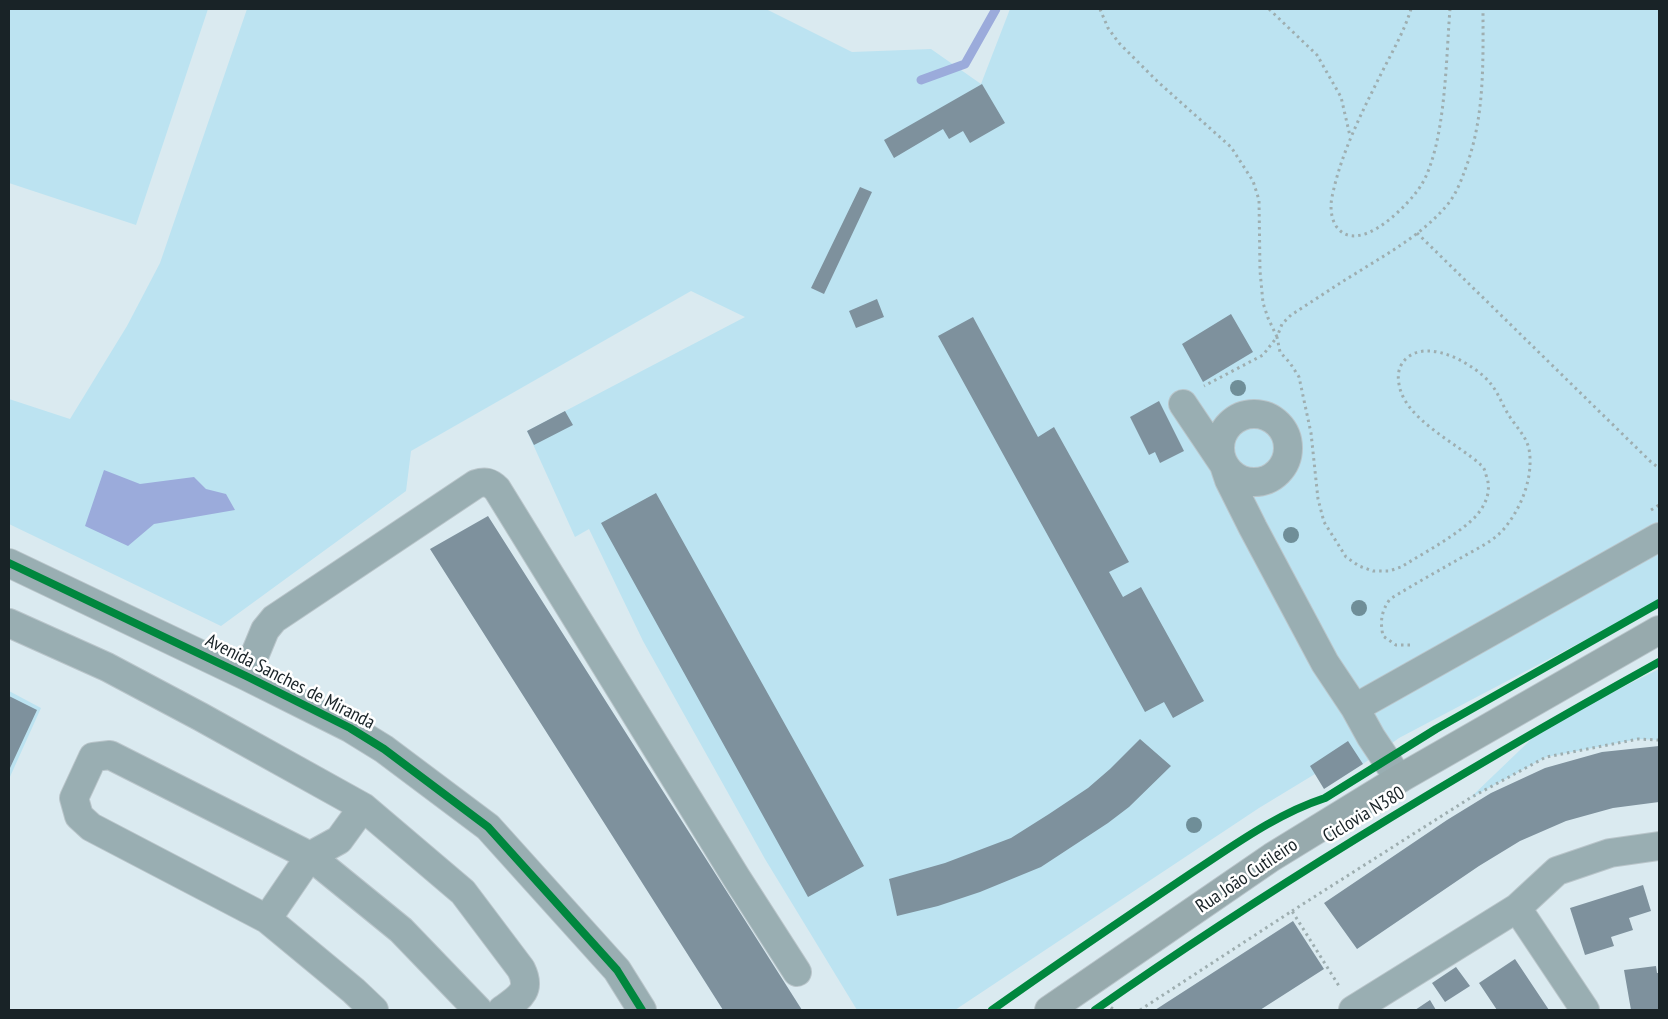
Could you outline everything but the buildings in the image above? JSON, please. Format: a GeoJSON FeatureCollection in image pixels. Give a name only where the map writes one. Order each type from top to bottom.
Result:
{"type":"FeatureCollection","features":[{"type":"Feature","properties":{"kind":"main road","name":"Rua João Cutileiro"},"geometry":{"type":"LineString","coordinates":[[1048,1010],[1272,857],[1399,779],[1659,630]]}},
{"type":"Feature","properties":{"kind":"street"},"geometry":{"type":"LineString","coordinates":[[1183,404],[1224,465],[1229,480],[1253,528],[1325,663],[1399,779]]}},
{"type":"Feature","properties":{"kind":"street"},"geometry":{"type":"LineString","coordinates":[[246,676],[266,630],[274,620],[476,484],[484,482],[491,484],[497,489],[736,877],[797,972]]}},
{"type":"Feature","properties":{"kind":"street"},"geometry":{"type":"LineString","coordinates":[[1355,708],[1659,537]]}},
{"type":"Feature","properties":{"kind":"street","name":"Avenida Sanches de Miranda"},"geometry":{"type":"LineString","coordinates":[[9,563],[246,676],[350,728],[384,750],[488,827],[617,970],[642,1010]]}},
{"type":"Feature","properties":{"kind":"street"},"geometry":{"type":"LineString","coordinates":[[9,623],[106,667],[201,717],[363,807],[463,892],[521,969],[525,977],[526,986],[522,994],[502,1010]]}},
{"type":"Feature","properties":{"kind":"street"},"geometry":{"type":"LineString","coordinates":[[374,1010],[354,991],[267,919],[91,827],[78,816],[74,798],[93,757],[110,755],[310,856],[401,930],[478,1010]]}},
{"type":"Feature","properties":{"kind":"street"},"geometry":{"type":"LineString","coordinates":[[267,919],[310,856],[339,840],[363,807]]}},
{"type":"Feature","properties":{"kind":"street"},"geometry":{"type":"LineString","coordinates":[[1353,1010],[1517,908],[1557,871],[1610,853],[1659,846]]}},
{"type":"Feature","properties":{"kind":"street"},"geometry":{"type":"LineString","coordinates":[[1517,908],[1585,1010]]}},
{"type":"Feature","properties":{"kind":"path"},"geometry":{"type":"LineString","coordinates":[[1100,9],[1108,28],[1119,43],[1158,82],[1231,147],[1253,181],[1259,200],[1260,271],[1263,303],[1277,337],[1280,352],[1299,377],[1311,433],[1318,499],[1324,522],[1346,557],[1359,566],[1373,571],[1389,571],[1401,567],[1465,526],[1480,511],[1487,499],[1490,488],[1482,466],[1419,418],[1406,400],[1400,388],[1398,375],[1401,363],[1409,356],[1432,352],[1449,356],[1481,372],[1492,386],[1510,417],[1524,434],[1529,448],[1530,464],[1526,486],[1520,504],[1503,529],[1488,543],[1390,599],[1383,609],[1380,622],[1383,636],[1396,645],[1412,645]]}},
{"type":"Feature","properties":{"kind":"path"},"geometry":{"type":"LineString","coordinates":[[1269,9],[1318,55],[1340,96],[1350,137]]}},
{"type":"Feature","properties":{"kind":"path"},"geometry":{"type":"LineString","coordinates":[[1411,9],[1402,33],[1350,137],[1332,198],[1331,212],[1334,223],[1339,230],[1347,235],[1357,236],[1370,232],[1384,224],[1422,184],[1429,168],[1440,122],[1450,9]]}},
{"type":"Feature","properties":{"kind":"path"},"geometry":{"type":"LineString","coordinates":[[1183,404],[1195,392],[1207,384],[1263,355],[1277,337],[1282,324],[1290,315],[1398,248],[1449,203],[1461,182],[1470,158],[1477,128],[1482,92],[1483,9]]}},
{"type":"Feature","properties":{"kind":"path"},"geometry":{"type":"LineString","coordinates":[[1416,233],[1659,468]]}},
{"type":"Feature","properties":{"kind":"path"},"geometry":{"type":"LineString","coordinates":[[1642,514],[1659,505]]}},
{"type":"Feature","properties":{"kind":"path"},"geometry":{"type":"LineString","coordinates":[[1140,1010],[1470,798],[1546,757],[1638,739],[1659,740]]}},
{"type":"Feature","properties":{"kind":"path"},"geometry":{"type":"LineString","coordinates":[[1292,911],[1353,1010]]}},
{"type":"Feature","properties":{"kind":"path"},"geometry":{"type":"LineString","coordinates":[[1100,1006],[1112,998]]}},
{"type":"Feature","properties":{"kind":"shaded area"},"geometry":{"type":"Polygon","coordinates":[[[9,9],[208,9],[136,225],[9,183],[9,9]]]}},
{"type":"Feature","properties":{"kind":"shaded area"},"geometry":{"type":"Polygon","coordinates":[[[247,9],[766,9],[852,52],[931,49],[981,84],[1010,9],[1659,9],[1659,601],[1399,738],[1363,764],[1315,774],[1259,808],[955,1010],[857,1010],[765,859],[643,641],[589,529],[575,537],[527,431],[745,317],[691,291],[411,451],[406,491],[221,626],[9,524],[9,399],[70,419],[127,326],[160,263],[247,9]]]}},
{"type":"Feature","properties":{"kind":"shaded area"},"geometry":{"type":"Polygon","coordinates":[[[1659,669],[1659,740],[1638,739],[1546,757],[1470,798],[1545,726],[1659,669]]]}},
{"type":"Feature","properties":{"kind":"shaded area"},"geometry":{"type":"Polygon","coordinates":[[[9,691],[41,708],[9,779],[9,691]]]}},
{"type":"Feature","properties":{"kind":"water"},"geometry":{"type":"Polygon","coordinates":[[[104,470],[140,484],[194,477],[206,489],[226,494],[235,510],[154,524],[128,546],[85,526],[104,470]]]}},
{"type":"Feature","properties":{"kind":"waterway"},"geometry":{"type":"LineString","coordinates":[[921,80],[965,64],[996,9]]}},
{"type":"Feature","properties":{"kind":"cycle path"},"geometry":{"type":"LineString","coordinates":[[9,563],[246,676],[350,728],[384,749],[488,827],[617,970],[642,1010]]}},
{"type":"Feature","properties":{"kind":"cycle path"},"geometry":{"type":"LineString","coordinates":[[992,1010],[1255,831],[1289,813],[1325,798],[1436,729],[1659,603]]}},
{"type":"Feature","properties":{"kind":"cycle path","name":"Ciclovia N380"},"geometry":{"type":"LineString","coordinates":[[1095,1010],[1302,872],[1443,786],[1659,662]]}}]}
